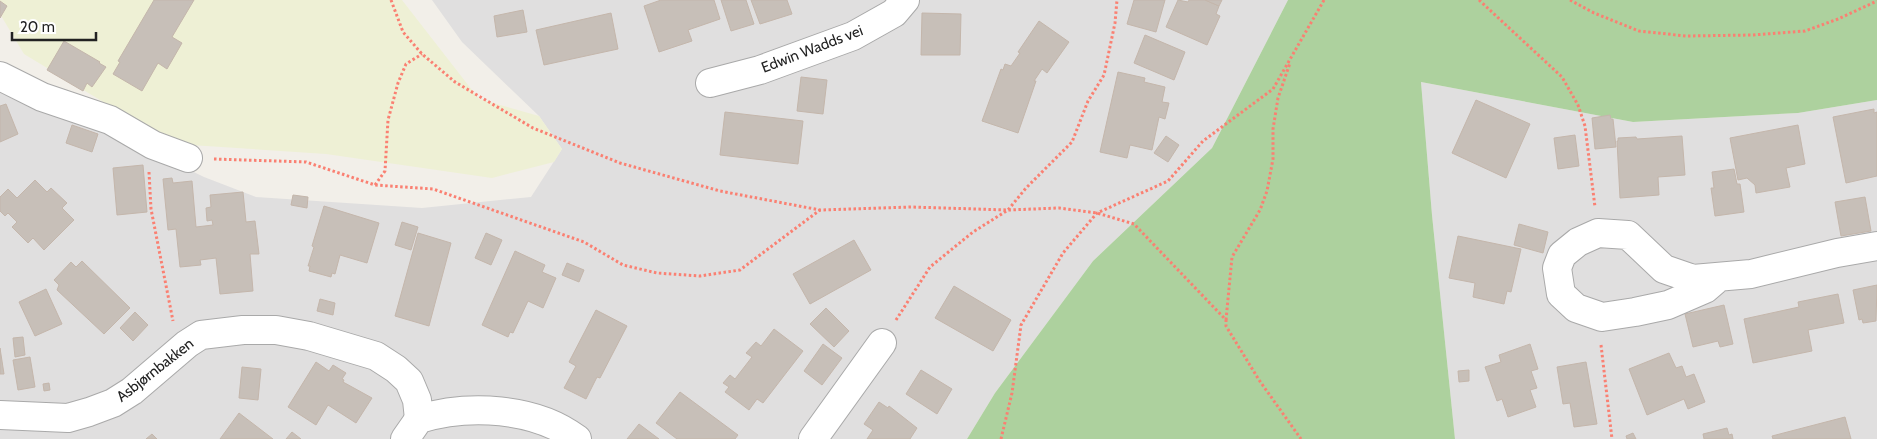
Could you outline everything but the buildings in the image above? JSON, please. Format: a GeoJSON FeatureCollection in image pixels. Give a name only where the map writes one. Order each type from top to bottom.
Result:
{"type":"FeatureCollection","features":[{"type":"Feature","properties":{"kind":"street","name":"Edwin Wadds vei"},"geometry":{"type":"LineString","coordinates":[[710,83],[760,70],[853,36],[894,13],[904,0]]}},
{"type":"Feature","properties":{"kind":"street"},"geometry":{"type":"LineString","coordinates":[[0,76],[42,98],[110,120],[153,145],[188,158]]}},
{"type":"Feature","properties":{"kind":"street"},"geometry":{"type":"LineString","coordinates":[[1719,277],[1704,289],[1668,305],[1602,317],[1576,308],[1561,294],[1557,268],[1562,255],[1578,242],[1598,233],[1628,235],[1664,269],[1692,279],[1750,274],[1837,253],[1877,246]]}},
{"type":"Feature","properties":{"kind":"street","name":"Asbjørnbakken"},"geometry":{"type":"LineString","coordinates":[[0,415],[68,418],[113,403],[144,381],[178,351],[201,335],[243,330],[276,330],[349,347],[376,356],[396,369],[408,381],[417,400],[412,429]]}},
{"type":"Feature","properties":{"kind":"street"},"geometry":{"type":"LineString","coordinates":[[813,439],[882,343]]}},
{"type":"Feature","properties":{"kind":"street"},"geometry":{"type":"LineString","coordinates":[[412,429],[448,412],[484,410],[539,419],[565,430],[577,439]]}},
{"type":"Feature","properties":{"kind":"path"},"geometry":{"type":"LineString","coordinates":[[391,0],[404,32],[422,54],[455,82],[533,128],[611,159],[720,191],[820,210],[911,208],[1008,210],[1059,208],[1097,213],[1134,224],[1226,320]]}},
{"type":"Feature","properties":{"kind":"path"},"geometry":{"type":"LineString","coordinates":[[882,343],[909,297],[930,267],[973,232],[1008,210],[1026,188],[1072,142],[1088,101],[1104,75],[1114,23],[1116,0]]}},
{"type":"Feature","properties":{"kind":"path"},"geometry":{"type":"LineString","coordinates":[[1000,439],[1012,393],[1021,325],[1063,253],[1097,213],[1168,181],[1203,141],[1272,89],[1324,0]]}},
{"type":"Feature","properties":{"kind":"path"},"geometry":{"type":"LineString","coordinates":[[1478,0],[1562,77],[1578,105],[1585,126],[1598,233]]}},
{"type":"Feature","properties":{"kind":"path"},"geometry":{"type":"LineString","coordinates":[[1570,0],[1594,13],[1640,32],[1686,36],[1753,35],[1805,31],[1838,19],[1877,1]]}},
{"type":"Feature","properties":{"kind":"path"},"geometry":{"type":"LineString","coordinates":[[375,185],[385,171],[388,120],[398,83],[406,64],[422,54]]}},
{"type":"Feature","properties":{"kind":"path"},"geometry":{"type":"LineString","coordinates":[[1292,56],[1278,98],[1273,129],[1273,159],[1267,191],[1260,210],[1232,257],[1226,326],[1259,380],[1301,439]]}},
{"type":"Feature","properties":{"kind":"path"},"geometry":{"type":"LineString","coordinates":[[153,145],[149,164],[151,209],[178,351]]}},
{"type":"Feature","properties":{"kind":"path"},"geometry":{"type":"LineString","coordinates":[[188,158],[306,162],[375,185],[433,189],[584,242],[623,265],[657,273],[700,276],[740,270],[820,210]]}},
{"type":"Feature","properties":{"kind":"path"},"geometry":{"type":"LineString","coordinates":[[1602,317],[1601,345],[1612,439]]}},
{"type":"Feature","properties":{"kind":"shaded area"},"geometry":{"type":"Polygon","coordinates":[[[432,0],[1288,0],[1212,148],[1093,261],[995,393],[967,439],[0,439],[0,75],[204,177],[256,197],[422,208],[531,197],[562,149],[539,116],[462,42],[432,0]]]}},
{"type":"Feature","properties":{"kind":"shaded area"},"geometry":{"type":"Polygon","coordinates":[[[1421,82],[1633,122],[1798,113],[1877,100],[1877,439],[1455,439],[1432,215],[1421,82]]]}},
{"type":"Feature","properties":{"kind":"green space"},"geometry":{"type":"Polygon","coordinates":[[[0,0],[402,0],[479,99],[539,116],[562,149],[554,162],[492,178],[326,154],[160,143],[138,123],[24,54],[0,14],[0,0]]]}},
{"type":"Feature","properties":{"kind":"green space"},"geometry":{"type":"Polygon","coordinates":[[[1288,0],[1877,0],[1877,100],[1798,113],[1633,122],[1421,82],[1432,215],[1455,439],[967,439],[995,393],[1093,261],[1212,148],[1288,0]]]}}]}
